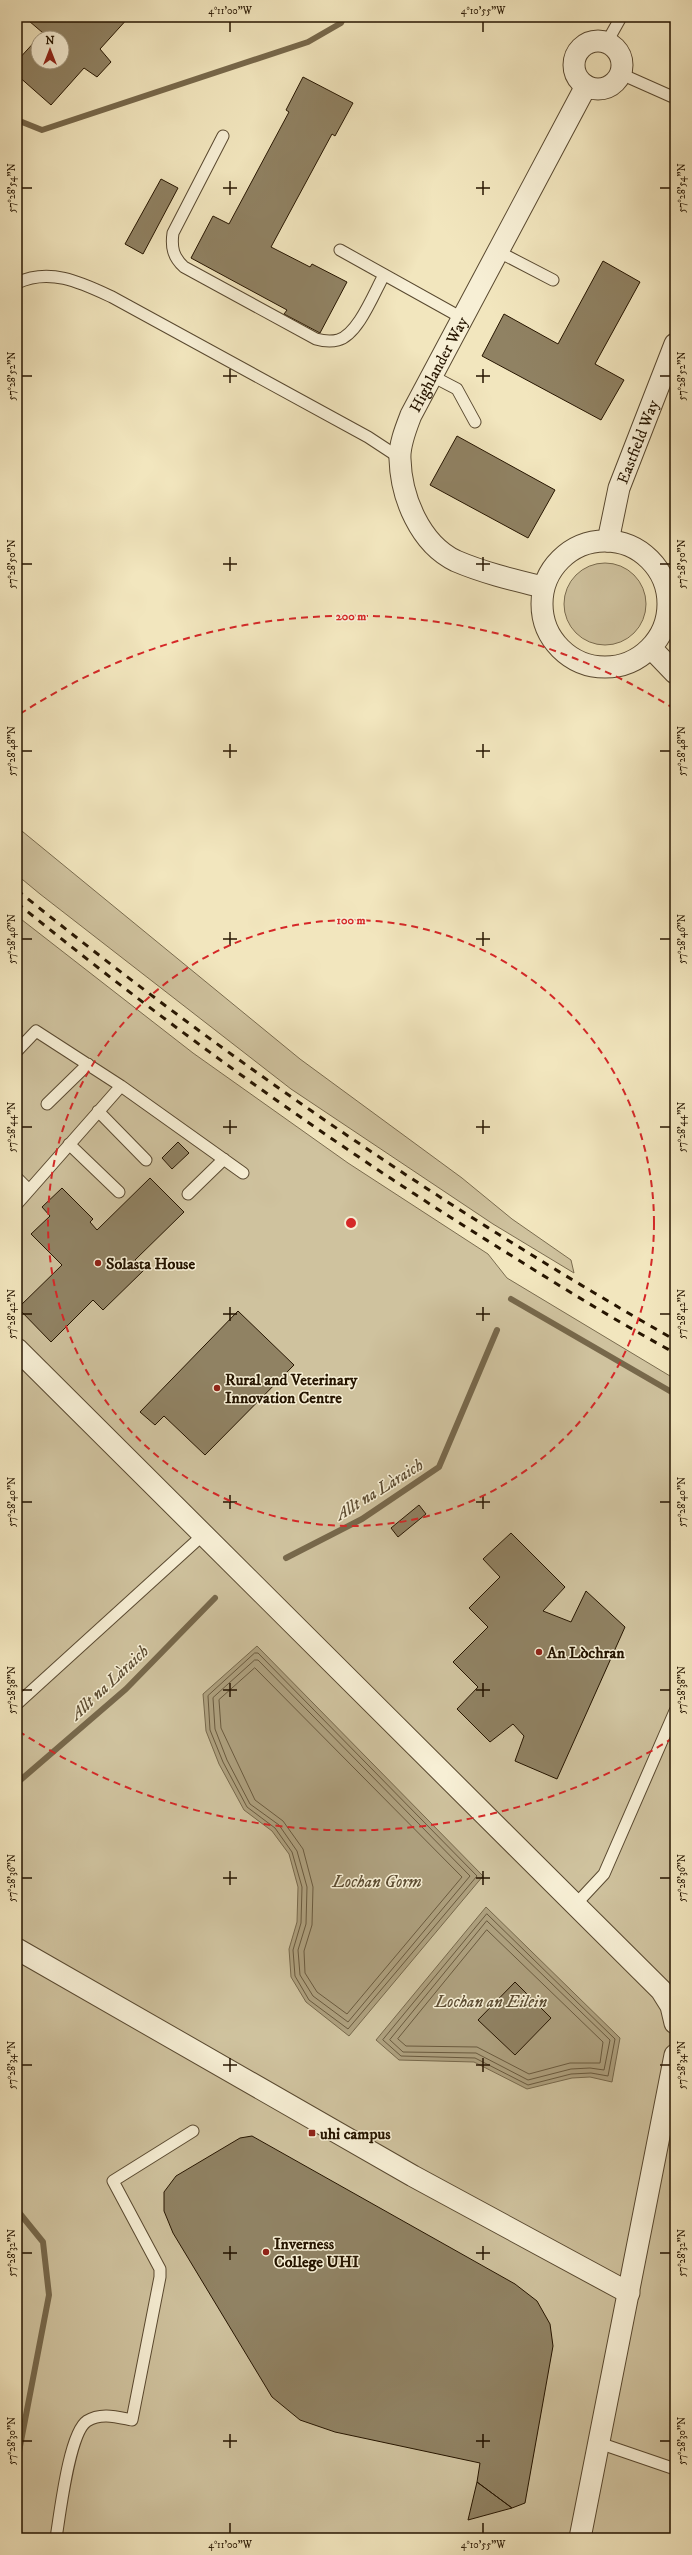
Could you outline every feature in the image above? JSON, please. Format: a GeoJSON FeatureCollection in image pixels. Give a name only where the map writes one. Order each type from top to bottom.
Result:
{"type":"FeatureCollection","features":[{"type":"Feature","properties":{"kind":"street"},"geometry":{"type":"LineString","coordinates":[[591,41],[607,42],[615,48],[620,55],[622,64],[621,74],[616,81],[602,89],[586,86],[575,74],[575,58],[581,48],[591,41]]}},
{"type":"Feature","properties":{"kind":"street","name":"Highlander Way"},"geometry":{"type":"LineString","coordinates":[[544,587],[473,567],[455,560],[438,548],[421,528],[408,504],[401,478],[400,458],[411,415],[586,86]]}},
{"type":"Feature","properties":{"kind":"street","name":"Eastfield Way"},"geometry":{"type":"LineString","coordinates":[[608,541],[619,488],[675,344]]}},
{"type":"Feature","properties":{"kind":"street"},"geometry":{"type":"LineString","coordinates":[[608,541],[623,543],[637,549],[654,564],[670,582],[668,607],[663,629],[651,648],[634,661],[615,667],[594,667],[575,660],[561,651],[550,637],[543,621],[541,604],[544,587],[550,571],[561,558],[575,548],[591,542],[608,541]]}},
{"type":"Feature","properties":{"kind":"street"},"geometry":{"type":"LineString","coordinates":[[651,648],[675,673]]}},
{"type":"Feature","properties":{"kind":"street"},"geometry":{"type":"LineString","coordinates":[[17,1349],[576,1904],[660,1990],[671,2006],[675,2024]]}},
{"type":"Feature","properties":{"kind":"street"},"geometry":{"type":"LineString","coordinates":[[17,1949],[406,2172],[629,2293]]}},
{"type":"Feature","properties":{"kind":"street"},"geometry":{"type":"LineString","coordinates":[[580,2538],[675,2055]]}},
{"type":"Feature","properties":{"kind":"lane"},"geometry":{"type":"LineString","coordinates":[[607,42],[621,17]]}},
{"type":"Feature","properties":{"kind":"lane"},"geometry":{"type":"LineString","coordinates":[[621,74],[675,98]]}},
{"type":"Feature","properties":{"kind":"lane"},"geometry":{"type":"LineString","coordinates":[[223,136],[173,233],[171,244],[174,254],[184,267],[316,339],[327,341],[338,340],[354,330],[384,275]]}},
{"type":"Feature","properties":{"kind":"lane"},"geometry":{"type":"LineString","coordinates":[[340,250],[462,318]]}},
{"type":"Feature","properties":{"kind":"lane"},"geometry":{"type":"LineString","coordinates":[[499,252],[553,280]]}},
{"type":"Feature","properties":{"kind":"lane"},"geometry":{"type":"LineString","coordinates":[[17,283],[30,277],[56,276],[76,281],[112,297],[368,437],[400,458]]}},
{"type":"Feature","properties":{"kind":"lane"},"geometry":{"type":"LineString","coordinates":[[432,376],[457,389],[475,422]]}},
{"type":"Feature","properties":{"kind":"lane"},"geometry":{"type":"LineString","coordinates":[[17,1051],[36,1031],[121,1086],[243,1173]]}},
{"type":"Feature","properties":{"kind":"lane"},"geometry":{"type":"LineString","coordinates":[[47,1104],[88,1064]]}},
{"type":"Feature","properties":{"kind":"lane"},"geometry":{"type":"LineString","coordinates":[[17,1204],[121,1086]]}},
{"type":"Feature","properties":{"kind":"lane"},"geometry":{"type":"LineString","coordinates":[[98,1111],[146,1160]]}},
{"type":"Feature","properties":{"kind":"lane"},"geometry":{"type":"LineString","coordinates":[[69,1144],[119,1192]]}},
{"type":"Feature","properties":{"kind":"lane"},"geometry":{"type":"LineString","coordinates":[[188,1194],[224,1160]]}},
{"type":"Feature","properties":{"kind":"lane"},"geometry":{"type":"LineString","coordinates":[[17,1178],[29,1190]]}},
{"type":"Feature","properties":{"kind":"lane"},"geometry":{"type":"LineString","coordinates":[[17,1704],[204,1534]]}},
{"type":"Feature","properties":{"kind":"lane"},"geometry":{"type":"LineString","coordinates":[[576,1904],[604,1874],[675,1711]]}},
{"type":"Feature","properties":{"kind":"lane"},"geometry":{"type":"LineString","coordinates":[[56,2538],[72,2449],[78,2432],[86,2421],[96,2417],[106,2415],[132,2420],[160,2277],[160,2270],[113,2181],[194,2131]]}},
{"type":"Feature","properties":{"kind":"lane"},"geometry":{"type":"LineString","coordinates":[[599,2442],[675,2469]]}},
{"type":"Feature","properties":{"kind":"shaded area"},"geometry":{"type":"Polygon","coordinates":[[[597,563],[613,563],[628,570],[639,581],[646,596],[646,612],[643,620],[634,633],[621,642],[613,645],[597,645],[582,638],[571,627],[564,612],[564,596],[571,581],[582,570],[597,563]]]}},
{"type":"Feature","properties":{"kind":"shaded area"},"geometry":{"type":"Polygon","coordinates":[[[17,827],[300,1059],[462,1178],[512,1219],[571,1260],[574,1273],[493,1224],[291,1089],[40,894],[17,875],[17,827]]]}},
{"type":"Feature","properties":{"kind":"shaded area"},"geometry":{"type":"Polygon","coordinates":[[[17,916],[193,1053],[348,1163],[488,1254],[507,1278],[675,1379],[675,2538],[17,2538],[17,916]]]}},
{"type":"Feature","properties":{"kind":"water","name":"Lochan Gorm"},"geometry":{"type":"Polygon","coordinates":[[[257,1646],[483,1876],[349,2036],[306,2002],[291,1977],[289,1949],[297,1922],[298,1887],[289,1854],[272,1831],[244,1810],[219,1764],[206,1731],[203,1694],[257,1646]]]}},
{"type":"Feature","properties":{"kind":"water","name":"Lochan an Eilein"},"geometry":{"type":"Polygon","coordinates":[[[486,1907],[620,2038],[612,2082],[590,2077],[572,2078],[527,2089],[474,2062],[399,2060],[376,2040],[486,1907]]]}},
{"type":"Feature","properties":{"kind":"building"},"geometry":{"type":"Polygon","coordinates":[[[33,17],[129,17],[100,49],[111,62],[97,77],[84,68],[51,105],[17,75],[17,61],[30,47],[30,70],[70,70],[70,30],[40,30],[29,21],[33,17]]]}},
{"type":"Feature","properties":{"kind":"building"},"geometry":{"type":"Polygon","coordinates":[[[303,77],[353,103],[335,136],[332,134],[271,247],[310,267],[312,264],[347,282],[320,333],[284,314],[287,310],[191,258],[213,216],[229,224],[289,112],[286,110],[303,77]]]}},
{"type":"Feature","properties":{"kind":"building"},"geometry":{"type":"Polygon","coordinates":[[[161,179],[178,188],[143,254],[125,244],[161,179]]]}},
{"type":"Feature","properties":{"kind":"building"},"geometry":{"type":"Polygon","coordinates":[[[603,261],[640,282],[595,364],[624,380],[601,420],[482,356],[504,314],[558,344],[603,261]]]}},
{"type":"Feature","properties":{"kind":"building"},"geometry":{"type":"Polygon","coordinates":[[[457,436],[555,490],[528,538],[430,485],[457,436]]]}},
{"type":"Feature","properties":{"kind":"building"},"geometry":{"type":"Polygon","coordinates":[[[178,1142],[189,1153],[172,1169],[162,1158],[178,1142]]]}},
{"type":"Feature","properties":{"kind":"building","name":"Solasta House"},"geometry":{"type":"Polygon","coordinates":[[[150,1178],[184,1212],[135,1260],[144,1270],[103,1310],[93,1300],[51,1342],[18,1308],[62,1265],[31,1234],[50,1216],[42,1207],[62,1188],[93,1219],[90,1222],[97,1230],[150,1178]]]}},
{"type":"Feature","properties":{"kind":"building","name":"Rural and Veterinary Innovation Centre"},"geometry":{"type":"Polygon","coordinates":[[[238,1311],[294,1365],[205,1455],[164,1416],[155,1425],[140,1412],[238,1311]]]}},
{"type":"Feature","properties":{"kind":"building"},"geometry":{"type":"Polygon","coordinates":[[[419,1505],[426,1514],[398,1537],[391,1528],[419,1505]]]}},
{"type":"Feature","properties":{"kind":"building","name":"An Lòchran"},"geometry":{"type":"Polygon","coordinates":[[[511,1533],[565,1587],[543,1611],[571,1622],[586,1591],[625,1627],[557,1779],[515,1761],[524,1736],[513,1724],[490,1742],[457,1709],[478,1687],[453,1662],[488,1627],[469,1608],[500,1577],[483,1559],[511,1533]]]}},
{"type":"Feature","properties":{"kind":"building"},"geometry":{"type":"Polygon","coordinates":[[[515,1982],[551,2018],[515,2055],[478,2020],[515,1982]]]}},
{"type":"Feature","properties":{"kind":"building"},"geometry":{"type":"Polygon","coordinates":[[[252,2136],[515,2284],[537,2301],[550,2324],[553,2346],[525,2503],[512,2508],[477,2482],[480,2463],[335,2432],[300,2420],[272,2397],[173,2233],[164,2211],[164,2192],[176,2176],[240,2138],[252,2136]]]}},
{"type":"Feature","properties":{"kind":"building"},"geometry":{"type":"Polygon","coordinates":[[[477,2482],[512,2508],[468,2520],[477,2482]]]}},
{"type":"Feature","properties":{"kind":"waterway"},"geometry":{"type":"LineString","coordinates":[[17,120],[42,130],[308,42],[341,23],[344,17]]}},
{"type":"Feature","properties":{"kind":"waterway","name":"Allt na Làraich"},"geometry":{"type":"LineString","coordinates":[[511,1299],[675,1394]]}},
{"type":"Feature","properties":{"kind":"waterway","name":"Allt na Làraich"},"geometry":{"type":"LineString","coordinates":[[286,1558],[362,1519],[439,1467],[497,1330]]}},
{"type":"Feature","properties":{"kind":"waterway","name":"Allt na Làraich"},"geometry":{"type":"LineString","coordinates":[[17,1783],[126,1689],[215,1598]]}},
{"type":"Feature","properties":{"kind":"waterway","name":"Allt na Làraich"},"geometry":{"type":"LineString","coordinates":[[17,2210],[43,2242],[49,2295],[17,2462]]}},
{"type":"Feature","properties":{"kind":"railway"},"geometry":{"type":"LineString","coordinates":[[17,890],[175,1013],[337,1128],[504,1238],[675,1340]]}},
{"type":"Feature","properties":{"kind":"railway"},"geometry":{"type":"LineString","coordinates":[[17,903],[191,1039],[372,1166],[562,1287],[675,1353]]}},
{"type":"Feature","properties":{"kind":"place","name":"Solasta House"},"geometry":{"type":"Point","coordinates":[98,1263]}},
{"type":"Feature","properties":{"kind":"place","name":"Rural and Veterinary Innovation Centre"},"geometry":{"type":"Point","coordinates":[217,1388]}},
{"type":"Feature","properties":{"kind":"place","name":"An Lòchran"},"geometry":{"type":"Point","coordinates":[539,1652]}},
{"type":"Feature","properties":{"kind":"place","name":"uhi campus"},"geometry":{"type":"Point","coordinates":[312,2133]}},
{"type":"Feature","properties":{"kind":"place","name":"Inverness College UHI"},"geometry":{"type":"Point","coordinates":[266,2252]}}]}
